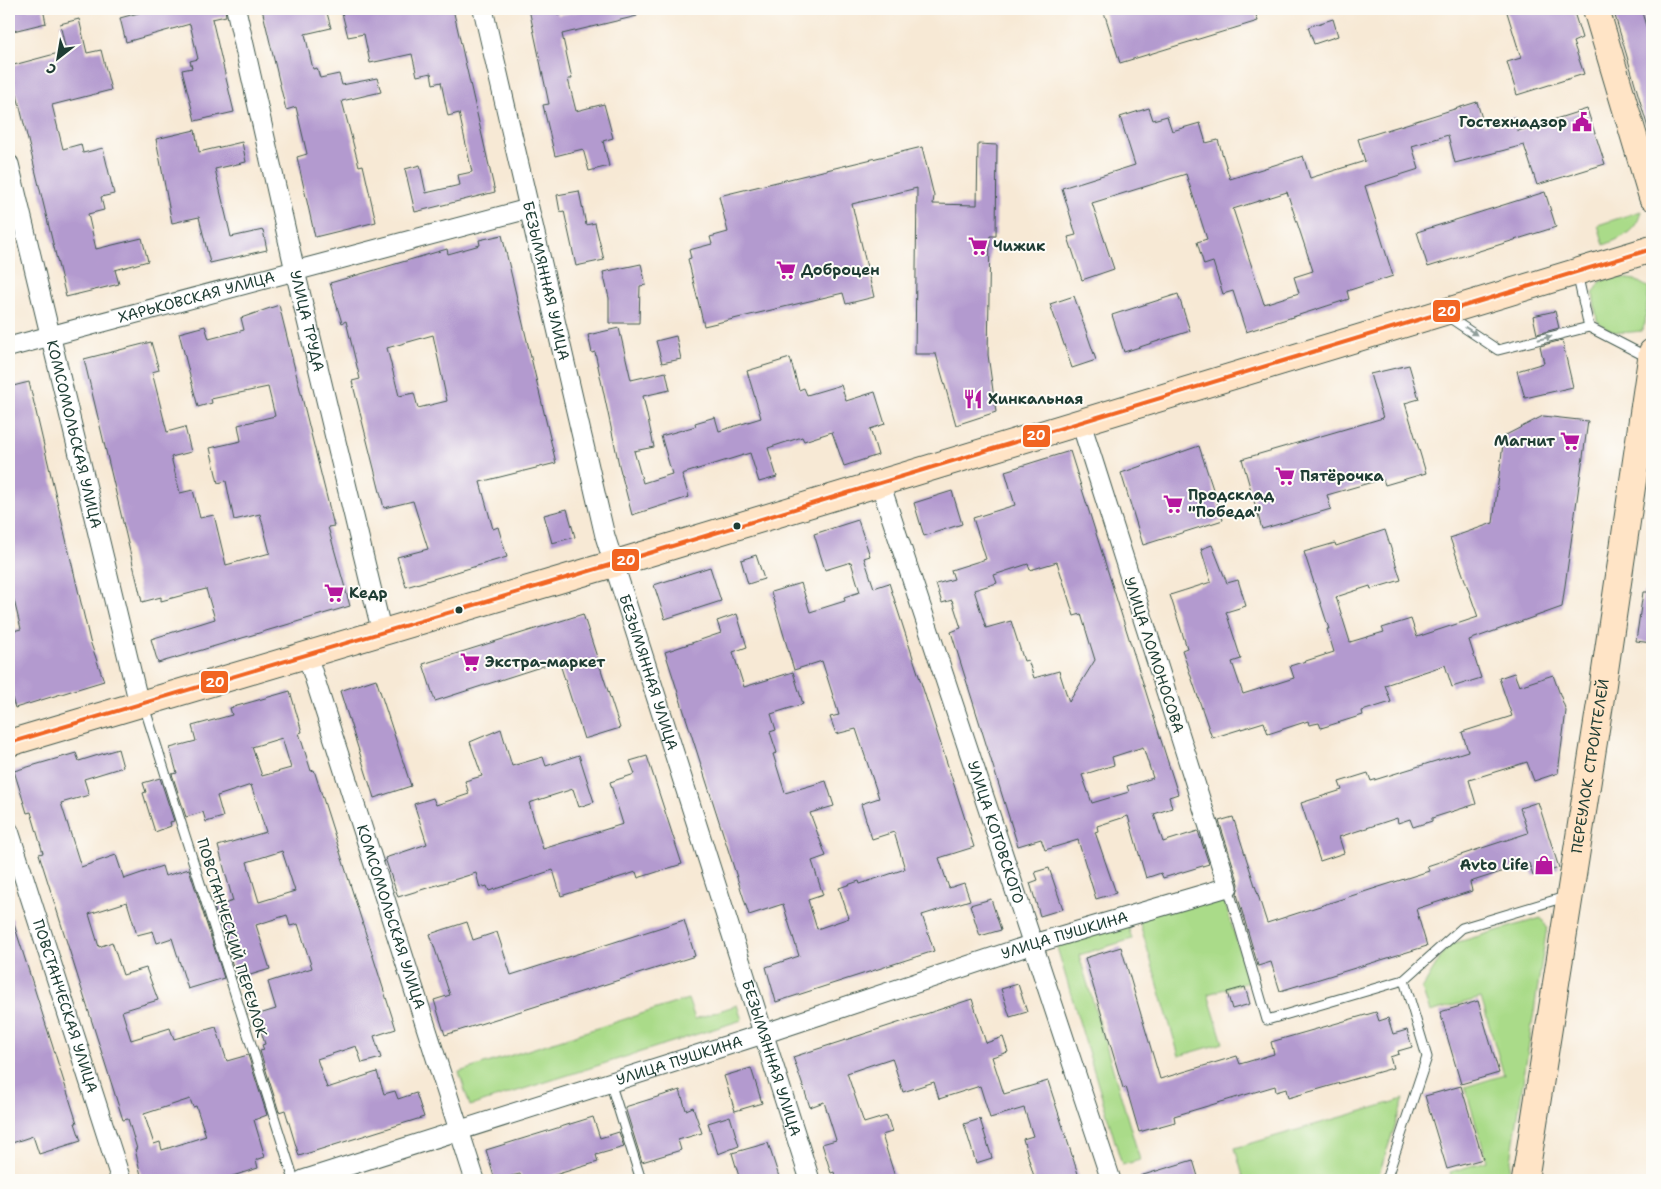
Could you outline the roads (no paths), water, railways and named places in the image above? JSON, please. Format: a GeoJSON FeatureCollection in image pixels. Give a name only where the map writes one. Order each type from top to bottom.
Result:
{"type":"FeatureCollection","features":[{"type":"Feature","properties":{"kind":"street","name":"УЛИЦА ТРУДА"},"geometry":{"type":"LineString","coordinates":[[236,9],[295,271],[382,633]]}},
{"type":"Feature","properties":{"kind":"street","name":"БЕЗЫМЯННАЯ УЛИЦА"},"geometry":{"type":"LineString","coordinates":[[483,9],[528,209],[613,564],[810,1180]]}},
{"type":"Feature","properties":{"kind":"street"},"geometry":{"type":"LineString","coordinates":[[1596,9],[1652,197]]}},
{"type":"Feature","properties":{"kind":"street","name":"КОМСОМОЛЬСКАЯ УЛИЦА"},"geometry":{"type":"LineString","coordinates":[[9,164],[141,704]]}},
{"type":"Feature","properties":{"kind":"street","name":"ХАРЬКОВСКАЯ УЛИЦА"},"geometry":{"type":"LineString","coordinates":[[9,347],[528,209]]}},
{"type":"Feature","properties":{"kind":"street"},"geometry":{"type":"LineString","coordinates":[[9,743],[613,564],[1652,249]]}},
{"type":"Feature","properties":{"kind":"street","name":"ПЕРЕУЛОК СТРОИТЕЛЕЙ"},"geometry":{"type":"LineString","coordinates":[[1525,1180],[1602,691],[1652,355]]}},
{"type":"Feature","properties":{"kind":"street","name":"УЛИЦА ЛОМОНОСОВА"},"geometry":{"type":"LineString","coordinates":[[1081,423],[1228,887]]}},
{"type":"Feature","properties":{"kind":"street","name":"УЛИЦА КОТОВСКОГО"},"geometry":{"type":"LineString","coordinates":[[880,483],[1111,1180]]}},
{"type":"Feature","properties":{"kind":"street","name":"КОМСОМОЛЬСКАЯ УЛИЦА"},"geometry":{"type":"LineString","coordinates":[[307,655],[475,1180]]}},
{"type":"Feature","properties":{"kind":"street","name":"ПОВСТАНЧЕСКАЯ УЛИЦА"},"geometry":{"type":"LineString","coordinates":[[9,831],[121,1180]]}},
{"type":"Feature","properties":{"kind":"street","name":"УЛИЦА ПУШКИНА"},"geometry":{"type":"LineString","coordinates":[[303,1180],[763,1034],[1033,944],[1228,887]]}},
{"type":"Feature","properties":{"kind":"lane"},"geometry":{"type":"LineString","coordinates":[[1577,272],[1589,327]]}},
{"type":"Feature","properties":{"kind":"lane"},"geometry":{"type":"LineString","coordinates":[[1443,312],[1498,350],[1589,327],[1652,355]]}},
{"type":"Feature","properties":{"kind":"lane","name":"ПОВСТАНЧЕСКИЙ ПЕРЕУЛОК"},"geometry":{"type":"LineString","coordinates":[[141,704],[294,1180]]}},
{"type":"Feature","properties":{"kind":"lane"},"geometry":{"type":"LineString","coordinates":[[1228,887],[1267,1020],[1404,980],[1462,928],[1569,896]]}},
{"type":"Feature","properties":{"kind":"lane"},"geometry":{"type":"LineString","coordinates":[[1386,1180],[1427,1057],[1404,980]]}},
{"type":"Feature","properties":{"kind":"lane"},"geometry":{"type":"LineString","coordinates":[[610,1082],[641,1180]]}},
{"type":"Feature","properties":{"kind":"place","name":"Гостехнадзор"},"geometry":{"type":"Point","coordinates":[1582,122]}},
{"type":"Feature","properties":{"kind":"place","name":"Чижик"},"geometry":{"type":"Point","coordinates":[978,246]}},
{"type":"Feature","properties":{"kind":"place","name":"Доброцен"},"geometry":{"type":"Point","coordinates":[786,270]}},
{"type":"Feature","properties":{"kind":"place","name":"Хинкальная"},"geometry":{"type":"Point","coordinates":[973,399]}},
{"type":"Feature","properties":{"kind":"place","name":"Магнит"},"geometry":{"type":"Point","coordinates":[1570,441]}},
{"type":"Feature","properties":{"kind":"place","name":"Пятёрочка"},"geometry":{"type":"Point","coordinates":[1285,476]}},
{"type":"Feature","properties":{"kind":"place","name":"Продсклад \"Победа\""},"geometry":{"type":"Point","coordinates":[1173,504]}},
{"type":"Feature","properties":{"kind":"place","name":"Кедр"},"geometry":{"type":"Point","coordinates":[334,593]}},
{"type":"Feature","properties":{"kind":"place","name":"Экстра-маркет"},"geometry":{"type":"Point","coordinates":[470,662]}},
{"type":"Feature","properties":{"kind":"place","name":"Avto Life"},"geometry":{"type":"Point","coordinates":[1544,865]}}]}
